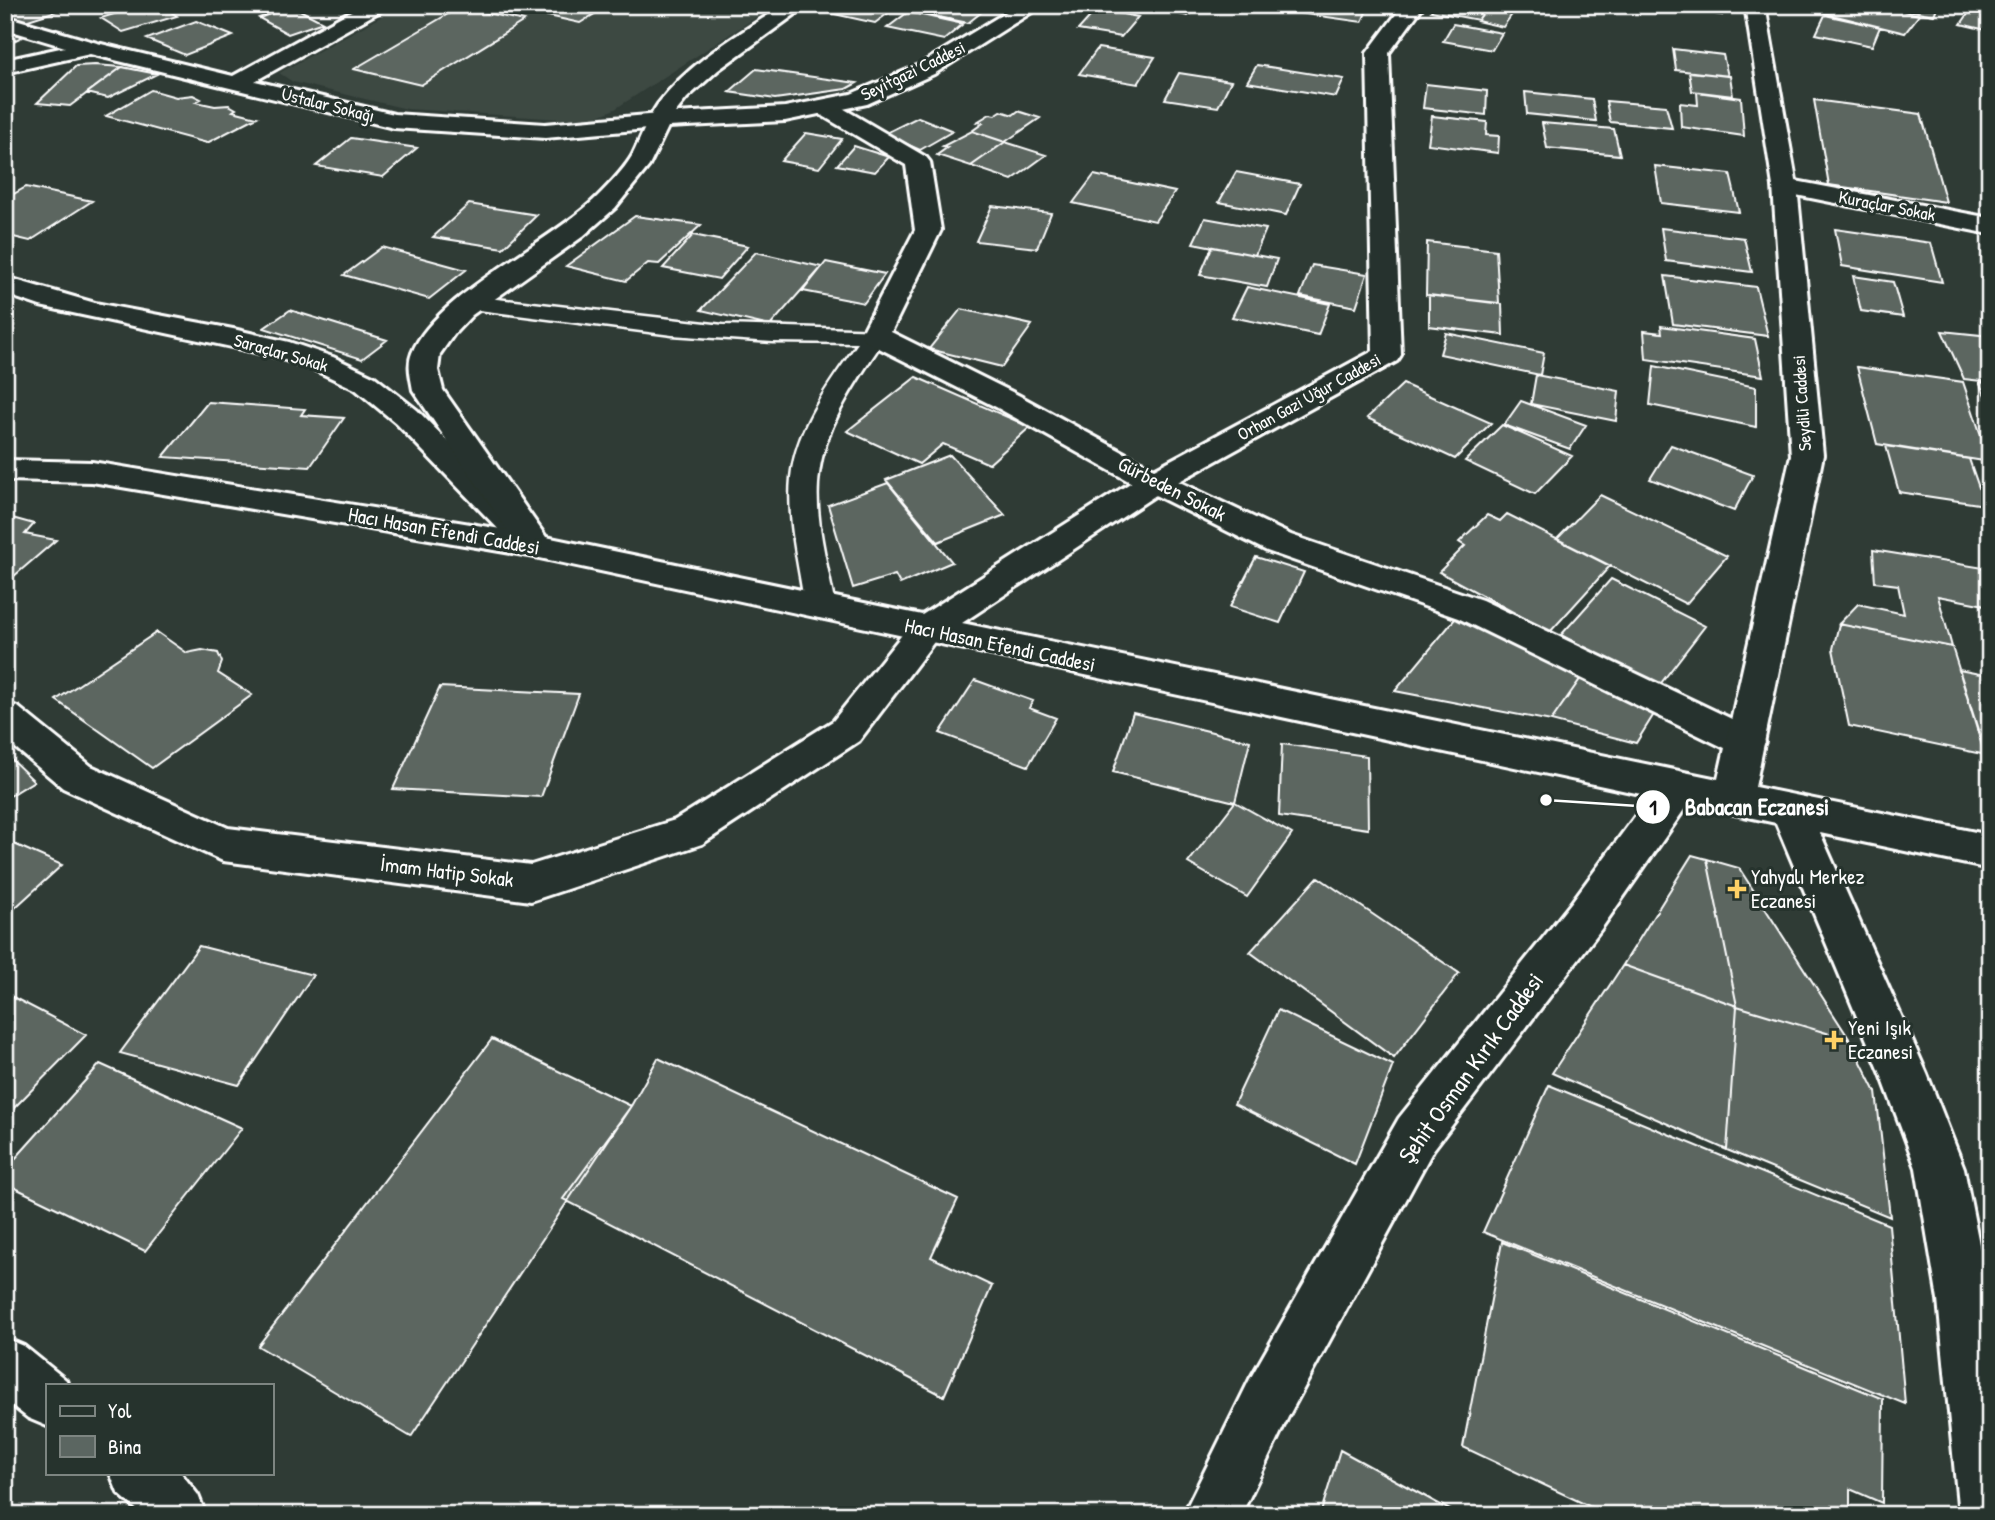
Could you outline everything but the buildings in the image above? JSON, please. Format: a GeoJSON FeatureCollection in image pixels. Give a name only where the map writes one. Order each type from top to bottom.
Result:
{"type":"FeatureCollection","features":[{"type":"Feature","properties":{"kind":"street"},"geometry":{"type":"LineString","coordinates":[[237,82],[377,5]]}},
{"type":"Feature","properties":{"kind":"street"},"geometry":{"type":"LineString","coordinates":[[536,546],[428,390],[423,371],[426,352],[471,303],[550,249],[593,215],[642,160],[667,107],[698,78],[753,35],[798,5]]}},
{"type":"Feature","properties":{"kind":"street","name":"Seyitgazi Caddesi"},"geometry":{"type":"LineString","coordinates":[[659,121],[799,112],[861,98],[892,85],[1032,5]]}},
{"type":"Feature","properties":{"kind":"street","name":"Orhan Gazi Uğur Caddesi"},"geometry":{"type":"LineString","coordinates":[[925,630],[1154,482],[1387,355],[1378,53],[1414,5]]}},
{"type":"Feature","properties":{"kind":"street","name":"Seydili Caddesi"},"geometry":{"type":"LineString","coordinates":[[1733,798],[1807,456],[1785,186],[1755,5]]}},
{"type":"Feature","properties":{"kind":"street","name":"Ustalar Sokağı"},"geometry":{"type":"LineString","coordinates":[[5,22],[91,47],[394,121],[545,131],[659,121]]}},
{"type":"Feature","properties":{"kind":"street"},"geometry":{"type":"LineString","coordinates":[[6,67],[91,47]]}},
{"type":"Feature","properties":{"kind":"street"},"geometry":{"type":"LineString","coordinates":[[826,108],[918,162],[929,230],[875,335]]}},
{"type":"Feature","properties":{"kind":"street","name":"Kuraçlar Sokak"},"geometry":{"type":"LineString","coordinates":[[1785,186],[1990,226]]}},
{"type":"Feature","properties":{"kind":"street","name":"Saraçlar Sokak"},"geometry":{"type":"LineString","coordinates":[[5,285],[74,308],[260,343],[323,362],[367,384],[396,406],[536,546]]}},
{"type":"Feature","properties":{"kind":"street","name":"Gürbeden Sokak"},"geometry":{"type":"LineString","coordinates":[[875,335],[1007,401],[1154,482],[1279,542],[1470,609],[1746,742]]}},
{"type":"Feature","properties":{"kind":"street","name":"Hacı Hasan Efendi Caddesi"},"geometry":{"type":"LineString","coordinates":[[5,470],[92,472],[536,546],[1990,852]]}},
{"type":"Feature","properties":{"kind":"street","name":"İmam Hatip Sokak"},"geometry":{"type":"LineString","coordinates":[[5,717],[77,777],[223,845],[531,883],[688,832],[846,731],[925,630]]}},
{"type":"Feature","properties":{"kind":"street","name":"Şehit Osman Kırık Caddesi"},"geometry":{"type":"LineString","coordinates":[[1211,1515],[1269,1398],[1416,1134],[1586,916],[1679,786]]}},
{"type":"Feature","properties":{"kind":"street"},"geometry":{"type":"LineString","coordinates":[[1790,810],[1904,1074],[1940,1168],[1964,1300],[1987,1515]]}},
{"type":"Feature","properties":{"kind":"street"},"geometry":{"type":"LineString","coordinates":[[5,1365],[46,1398]]}},
{"type":"Feature","properties":{"kind":"street"},"geometry":{"type":"LineString","coordinates":[[139,1474],[161,1492],[178,1515]]}},
{"type":"Feature","properties":{"kind":"lane"},"geometry":{"type":"LineString","coordinates":[[471,303],[689,330],[774,336],[875,335]]}},
{"type":"Feature","properties":{"kind":"lane"},"geometry":{"type":"LineString","coordinates":[[820,607],[807,518],[804,476],[814,438],[829,407],[875,335]]}},
{"type":"Feature","properties":{"kind":"shaded area"},"geometry":{"type":"Polygon","coordinates":[[[402,5],[775,5],[615,109],[594,118],[576,120],[407,109],[293,82],[279,73],[402,5]]]}},
{"type":"Feature","properties":{"kind":"place","name":"Babacan Eczanesi"},"geometry":{"type":"Point","coordinates":[1546,800]}},
{"type":"Feature","properties":{"kind":"place","name":"Yahyalı Merkez Eczanesi"},"geometry":{"type":"Point","coordinates":[1737,889]}},
{"type":"Feature","properties":{"kind":"place","name":"Yeni Işık Eczanesi"},"geometry":{"type":"Point","coordinates":[1834,1040]}}]}
